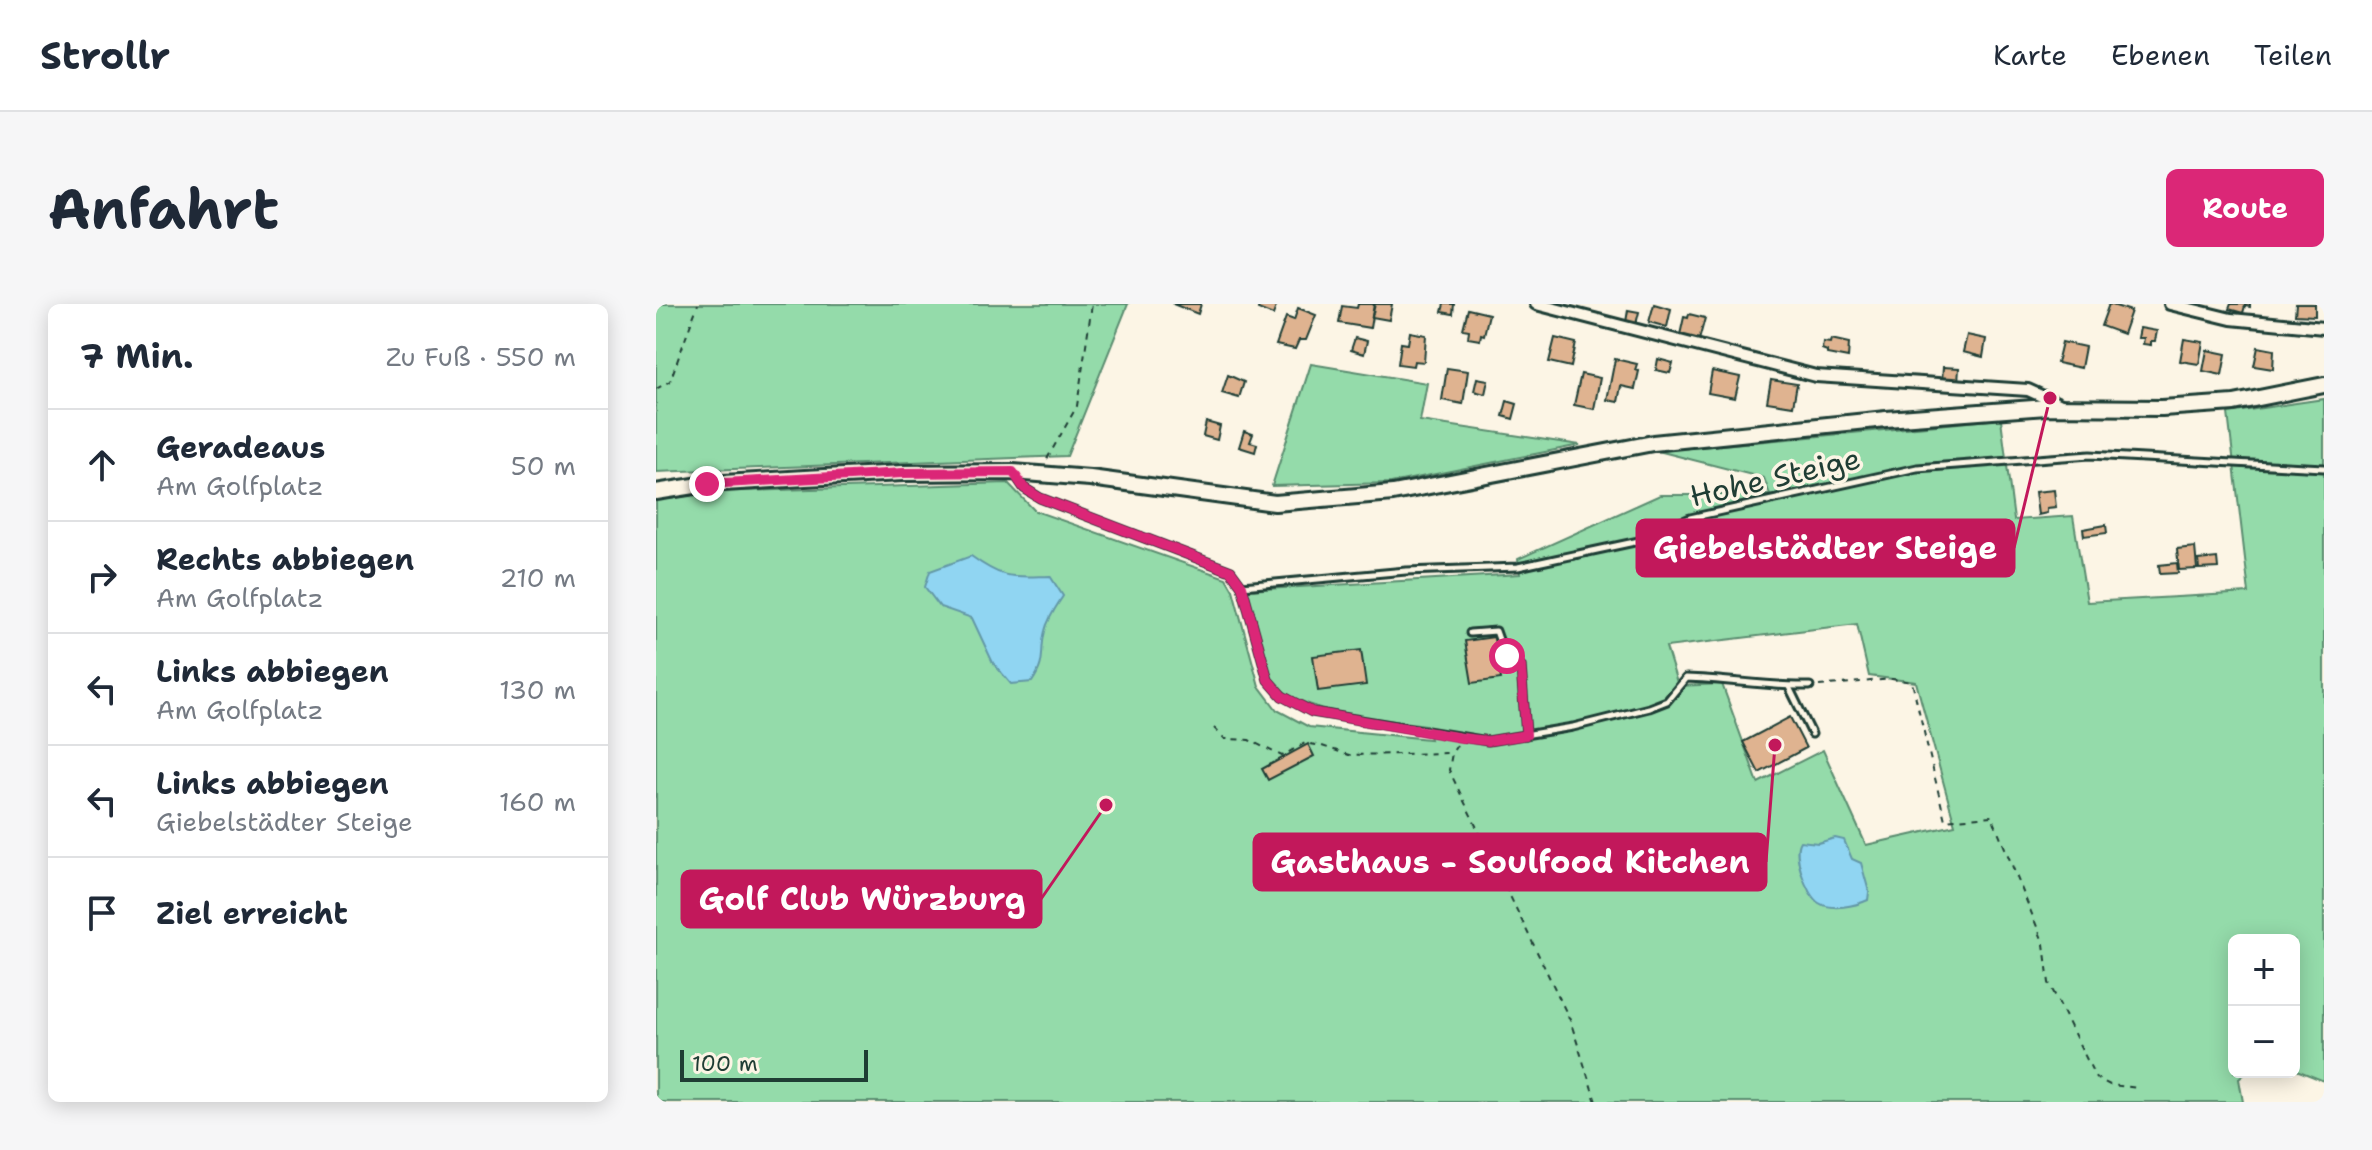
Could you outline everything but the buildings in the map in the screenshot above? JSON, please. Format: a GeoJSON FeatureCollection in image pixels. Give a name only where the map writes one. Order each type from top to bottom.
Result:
{"type":"FeatureCollection","features":[{"type":"Feature","properties":{"kind":"main road"},"geometry":{"type":"LineString","coordinates":[[656,492],[707,484],[833,476],[1013,472],[1090,478],[1275,503],[1393,493],[1653,443],[1886,419],[2047,407],[2162,408],[2234,403],[2324,385]]}},
{"type":"Feature","properties":{"kind":"street"},"geometry":{"type":"LineString","coordinates":[[1536,304],[1816,376],[2028,390],[2068,408]]}},
{"type":"Feature","properties":{"kind":"street"},"geometry":{"type":"LineString","coordinates":[[2170,304],[2231,319],[2324,328]]}},
{"type":"Feature","properties":{"kind":"lane","name":"Hohe Steige"},"geometry":{"type":"LineString","coordinates":[[1242,586],[1406,571],[1518,567],[1639,541],[1690,518],[1917,468],[2090,455],[2324,468]]}},
{"type":"Feature","properties":{"kind":"lane"},"geometry":{"type":"LineString","coordinates":[[1013,472],[1024,488],[1040,498],[1231,571],[1242,586],[1268,680],[1282,696],[1312,712],[1488,741],[1573,727],[1649,708],[1667,701],[1686,678],[1810,686]]}},
{"type":"Feature","properties":{"kind":"lane"},"geometry":{"type":"LineString","coordinates":[[1470,633],[1496,631],[1503,651],[1521,666],[1526,735]]}},
{"type":"Feature","properties":{"kind":"lane"},"geometry":{"type":"LineString","coordinates":[[1789,687],[1812,734]]}},
{"type":"Feature","properties":{"kind":"path"},"geometry":{"type":"LineString","coordinates":[[656,389],[670,381],[698,304]]}},
{"type":"Feature","properties":{"kind":"path"},"geometry":{"type":"LineString","coordinates":[[1038,474],[1077,406],[1092,304]]}},
{"type":"Feature","properties":{"kind":"path"},"geometry":{"type":"LineString","coordinates":[[1810,686],[1892,679],[1912,682],[1945,820],[1992,816],[2044,944],[2049,983],[2096,1078],[2110,1085],[2140,1088]]}},
{"type":"Feature","properties":{"kind":"path"},"geometry":{"type":"LineString","coordinates":[[1214,728],[1225,739],[1249,740],[1282,756],[1305,743],[1349,755],[1452,753]]}},
{"type":"Feature","properties":{"kind":"path"},"geometry":{"type":"LineString","coordinates":[[1462,738],[1452,753],[1449,770],[1570,1020],[1596,1102]]}},
{"type":"Feature","properties":{"kind":"green space"},"geometry":{"type":"Polygon","coordinates":[[[656,304],[1128,304],[1067,456],[656,472],[656,304]]]}},
{"type":"Feature","properties":{"kind":"green space"},"geometry":{"type":"Polygon","coordinates":[[[1311,364],[1427,383],[1420,421],[1580,445],[1391,483],[1272,486],[1311,364]]]}},
{"type":"Feature","properties":{"kind":"green space"},"geometry":{"type":"Polygon","coordinates":[[[2324,399],[2324,1081],[2300,1071],[2300,934],[2228,934],[2228,1078],[2240,1078],[2243,1102],[656,1102],[656,501],[711,492],[1008,483],[1035,511],[1226,578],[1233,590],[1259,686],[1277,710],[1309,727],[1430,739],[1426,725],[1321,708],[1285,692],[1270,673],[1247,590],[1520,574],[1518,559],[1660,495],[1770,495],[1764,478],[1658,451],[2001,419],[2014,520],[2073,516],[2087,602],[2249,593],[2228,413],[2324,399]],[[1857,624],[1666,647],[1678,686],[1722,684],[1758,783],[1823,750],[1866,845],[1955,825],[1916,682],[1869,676],[1857,624]]]}},
{"type":"Feature","properties":{"kind":"water"},"geometry":{"type":"Polygon","coordinates":[[[971,556],[1000,573],[1026,577],[1050,576],[1063,596],[1046,626],[1041,662],[1032,682],[1011,684],[993,663],[972,618],[940,607],[925,587],[930,571],[971,556]]]}},
{"type":"Feature","properties":{"kind":"water"},"geometry":{"type":"Polygon","coordinates":[[[1835,838],[1844,840],[1852,859],[1861,863],[1869,892],[1868,900],[1850,906],[1830,907],[1819,903],[1809,892],[1799,864],[1800,841],[1818,843],[1835,838]]]}},
{"type":"Feature","properties":{"kind":"place","name":"Giebelstädter Steige"},"geometry":{"type":"Point","coordinates":[2050,398]}},
{"type":"Feature","properties":{"kind":"place","name":"Gasthaus - Soulfood Kitchen"},"geometry":{"type":"Point","coordinates":[1775,745]}},
{"type":"Feature","properties":{"kind":"place","name":"Golf Club Würzburg"},"geometry":{"type":"Point","coordinates":[1106,805]}},
{"type":"Feature","properties":{"kind":"route"},"geometry":{"type":"LineString","coordinates":[[707,484],[903,473],[1013,472],[1024,488],[1040,498],[1231,571],[1242,586],[1268,680],[1282,696],[1312,712],[1488,741],[1526,735],[1521,666],[1507,656]]}}]}
